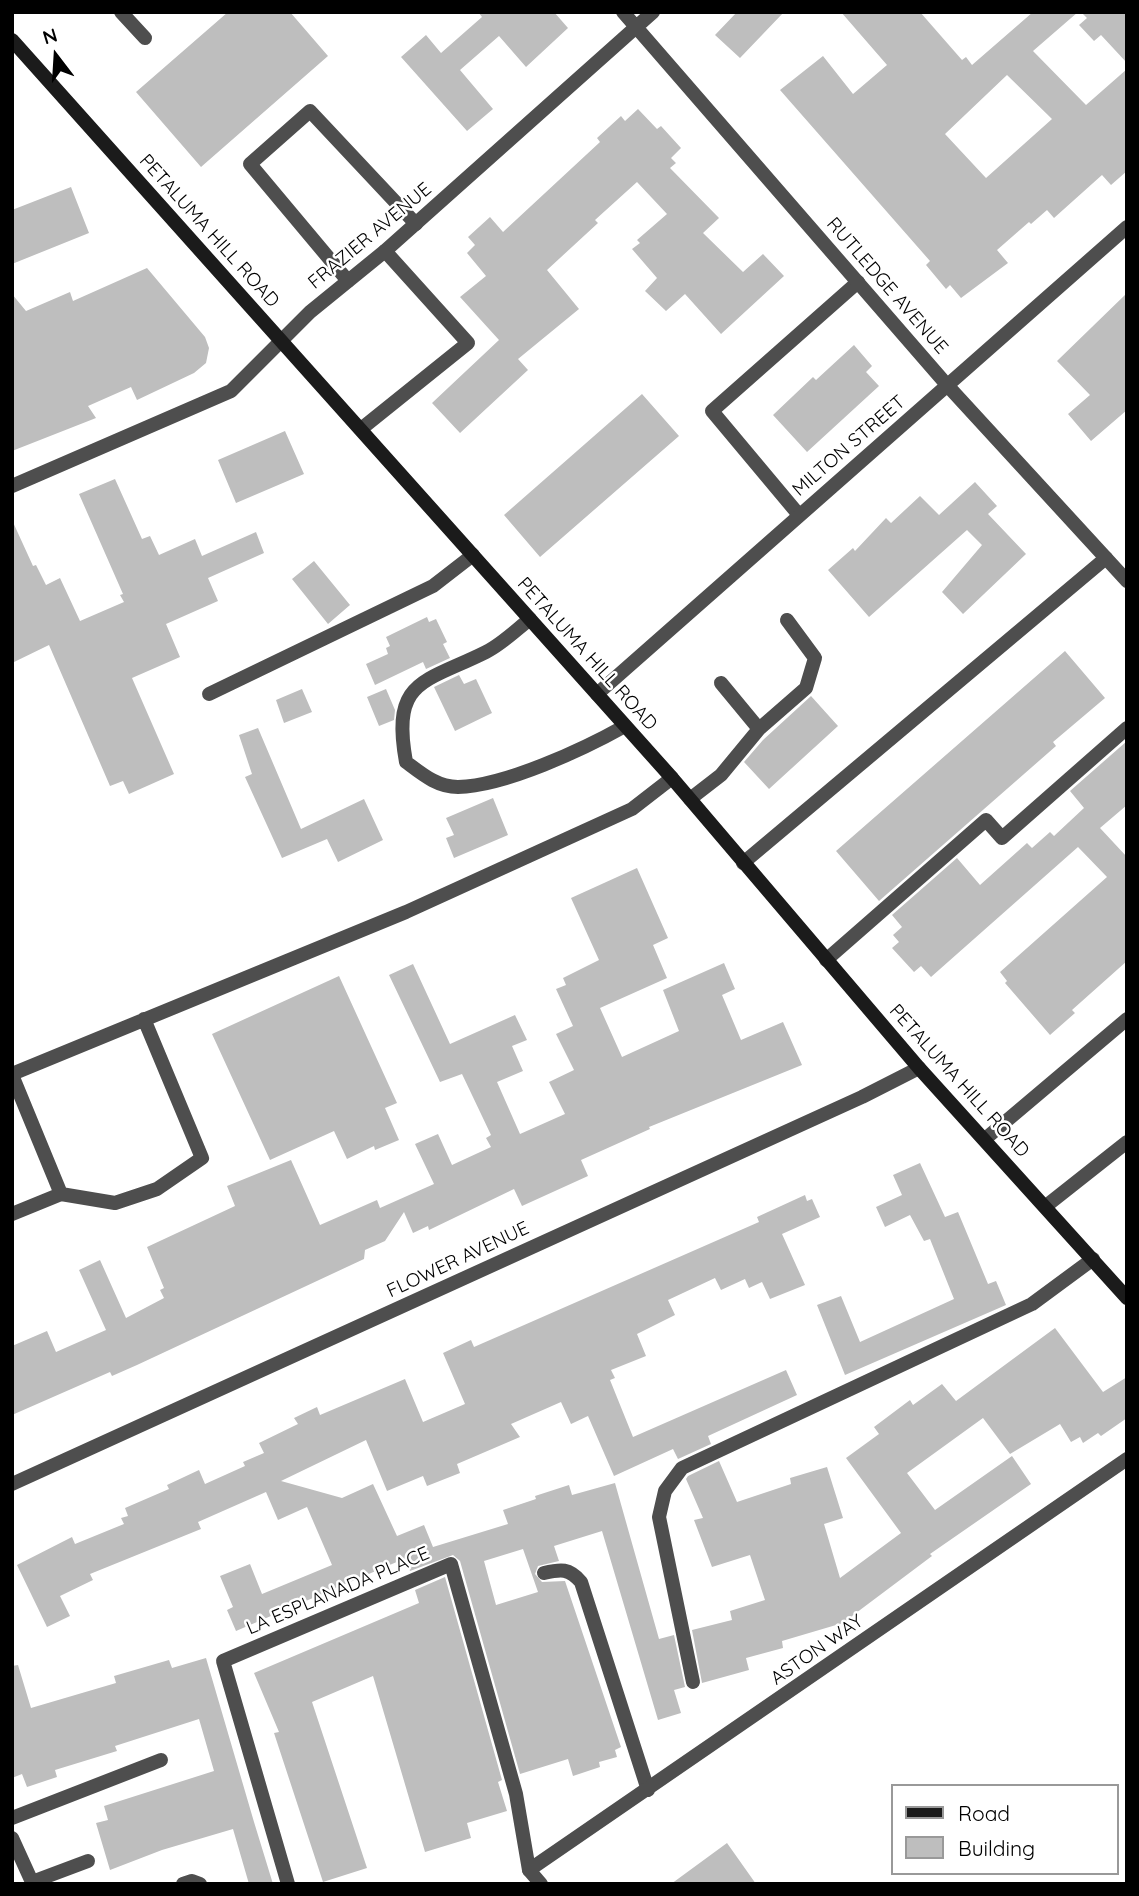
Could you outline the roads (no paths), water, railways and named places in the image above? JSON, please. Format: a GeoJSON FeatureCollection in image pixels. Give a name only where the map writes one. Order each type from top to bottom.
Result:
{"type":"FeatureCollection","features":[{"type":"Feature","properties":{"kind":"main road","name":"PETALUMA HILL ROAD"},"geometry":{"type":"LineString","coordinates":[[12,40],[672,778],[919,1068],[1127,1298]]}},
{"type":"Feature","properties":{"kind":"street"},"geometry":{"type":"LineString","coordinates":[[121,12],[145,38]]}},
{"type":"Feature","properties":{"kind":"street","name":"RUTLEDGE AVENUE"},"geometry":{"type":"LineString","coordinates":[[624,12],[947,385],[1127,581]]}},
{"type":"Feature","properties":{"kind":"street","name":"FRAZIER AVENUE"},"geometry":{"type":"LineString","coordinates":[[12,486],[231,391],[281,340],[416,224],[653,12]]}},
{"type":"Feature","properties":{"kind":"street"},"geometry":{"type":"LineString","coordinates":[[348,281],[250,164],[310,111],[416,224]]}},
{"type":"Feature","properties":{"kind":"street","name":"MILTON STREET"},"geometry":{"type":"LineString","coordinates":[[597,694],[1127,227]]}},
{"type":"Feature","properties":{"kind":"street"},"geometry":{"type":"LineString","coordinates":[[361,429],[467,343],[385,251]]}},
{"type":"Feature","properties":{"kind":"street"},"geometry":{"type":"LineString","coordinates":[[799,515],[712,411],[858,282]]}},
{"type":"Feature","properties":{"kind":"street"},"geometry":{"type":"LineString","coordinates":[[209,694],[433,586],[473,555]]}},
{"type":"Feature","properties":{"kind":"street"},"geometry":{"type":"LineString","coordinates":[[743,863],[1106,558]]}},
{"type":"Feature","properties":{"kind":"street"},"geometry":{"type":"LineString","coordinates":[[530,619],[490,650],[413,689],[403,706],[401,734],[406,762],[429,780],[456,787],[484,783],[581,751],[625,726]]}},
{"type":"Feature","properties":{"kind":"street"},"geometry":{"type":"LineString","coordinates":[[690,799],[721,775],[759,729],[806,688],[815,658],[787,620]]}},
{"type":"Feature","properties":{"kind":"street"},"geometry":{"type":"LineString","coordinates":[[722,683],[759,729]]}},
{"type":"Feature","properties":{"kind":"street"},"geometry":{"type":"LineString","coordinates":[[826,960],[986,820],[1002,838],[1127,728]]}},
{"type":"Feature","properties":{"kind":"street"},"geometry":{"type":"LineString","coordinates":[[61,1194],[12,1074],[406,912],[632,809],[672,778]]}},
{"type":"Feature","properties":{"kind":"street"},"geometry":{"type":"LineString","coordinates":[[12,1214],[61,1194],[115,1203],[157,1189],[202,1158],[144,1019]]}},
{"type":"Feature","properties":{"kind":"street"},"geometry":{"type":"LineString","coordinates":[[985,1139],[1127,1020]]}},
{"type":"Feature","properties":{"kind":"street","name":"FLOWER AVENUE"},"geometry":{"type":"LineString","coordinates":[[12,1484],[862,1097],[919,1068]]}},
{"type":"Feature","properties":{"kind":"street"},"geometry":{"type":"LineString","coordinates":[[1046,1206],[1127,1142]]}},
{"type":"Feature","properties":{"kind":"street"},"geometry":{"type":"LineString","coordinates":[[693,1682],[659,1517],[665,1491],[681,1468],[1032,1304],[1093,1259]]}},
{"type":"Feature","properties":{"kind":"street","name":"ASTON WAY"},"geometry":{"type":"LineString","coordinates":[[529,1870],[1127,1459]]}},
{"type":"Feature","properties":{"kind":"street","name":"LA ESPLANADA PLACE"},"geometry":{"type":"LineString","coordinates":[[288,1884],[223,1661],[450,1564],[516,1794],[529,1870]]}},
{"type":"Feature","properties":{"kind":"street"},"geometry":{"type":"LineString","coordinates":[[544,1573],[562,1569],[573,1572],[581,1582],[648,1790]]}},
{"type":"Feature","properties":{"kind":"street"},"geometry":{"type":"LineString","coordinates":[[12,1818],[161,1760]]}},
{"type":"Feature","properties":{"kind":"street"},"geometry":{"type":"LineString","coordinates":[[12,1838],[32,1882],[88,1861]]}},
{"type":"Feature","properties":{"kind":"street"},"geometry":{"type":"LineString","coordinates":[[529,1870],[541,1884]]}},
{"type":"Feature","properties":{"kind":"street"},"geometry":{"type":"LineString","coordinates":[[183,1884],[192,1881],[200,1884]]}}]}
